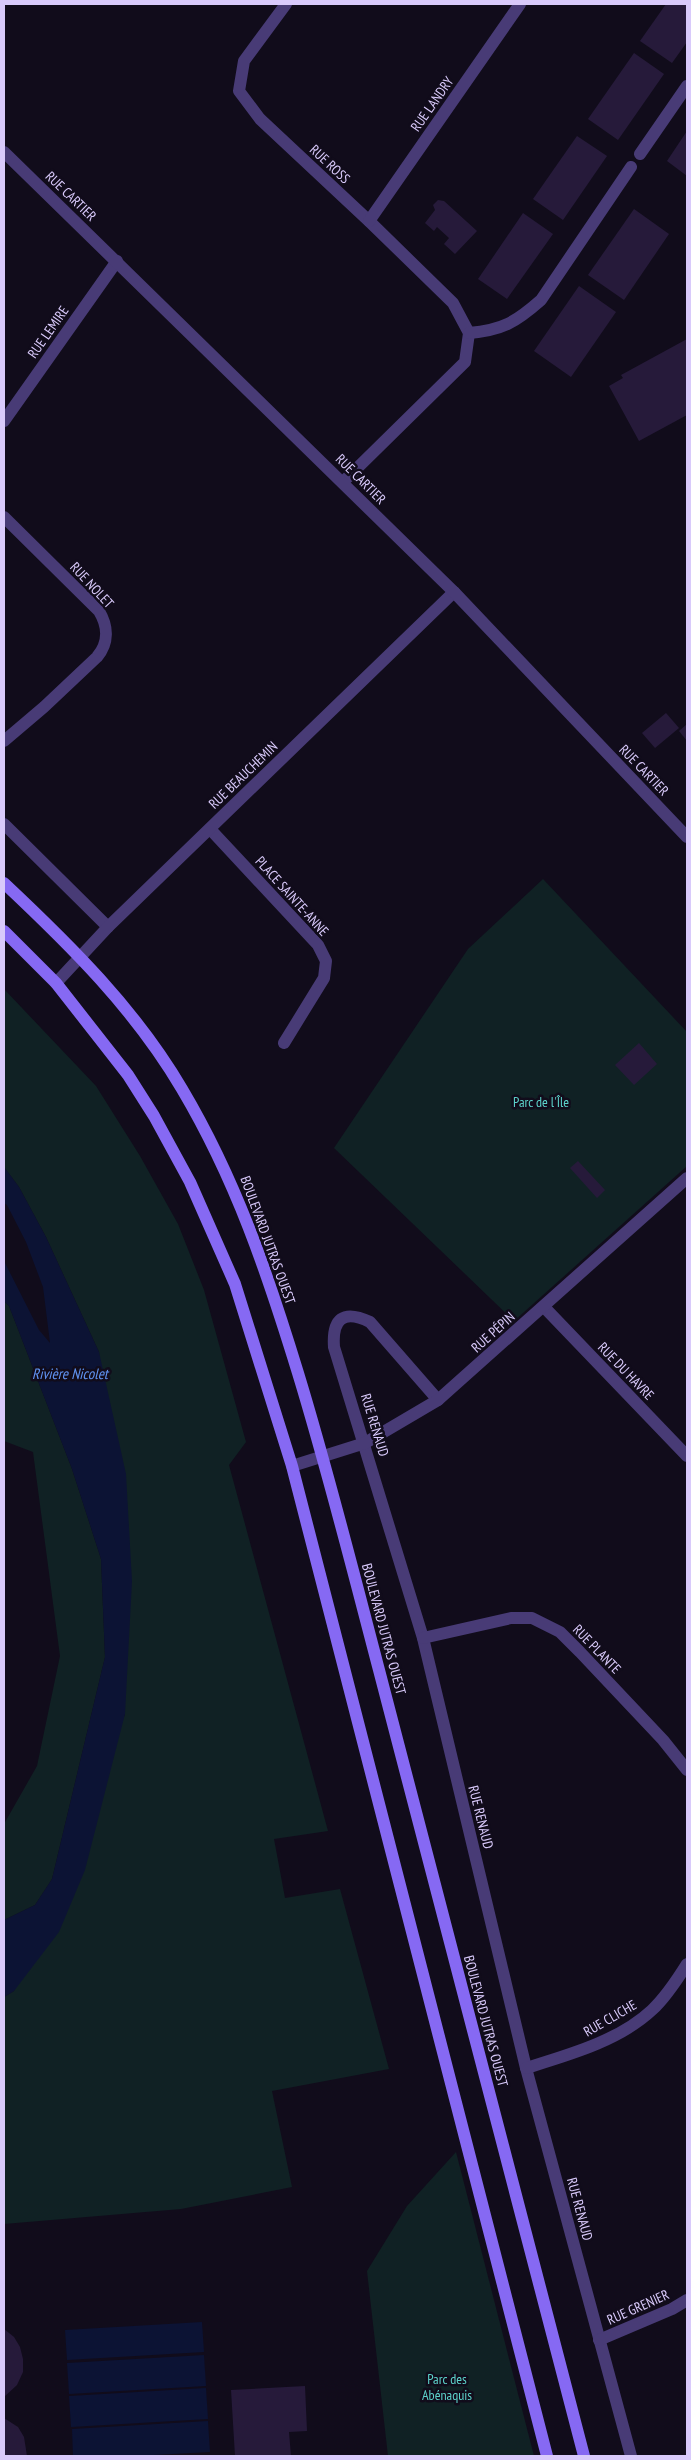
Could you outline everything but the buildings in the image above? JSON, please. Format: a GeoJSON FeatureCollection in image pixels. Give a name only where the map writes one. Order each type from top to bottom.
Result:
{"type":"FeatureCollection","features":[{"type":"Feature","properties":{"kind":"main road","name":"BOULEVARD JUTRAS OUEST"},"geometry":{"type":"LineString","coordinates":[[4,883],[81,956],[149,1039],[182,1088],[225,1168],[246,1216],[271,1284],[323,1456],[584,2456]]}},
{"type":"Feature","properties":{"kind":"main road"},"geometry":{"type":"LineString","coordinates":[[4,931],[56,983],[128,1075],[154,1116],[190,1182],[235,1284],[292,1466],[547,2456]]}},
{"type":"Feature","properties":{"kind":"street","name":"RUE ROSS"},"geometry":{"type":"LineString","coordinates":[[286,4],[244,60],[239,91],[260,119],[369,220],[453,303],[469,333]]}},
{"type":"Feature","properties":{"kind":"street","name":"RUE LANDRY"},"geometry":{"type":"LineString","coordinates":[[369,220],[520,4]]}},
{"type":"Feature","properties":{"kind":"street"},"geometry":{"type":"LineString","coordinates":[[640,154],[687,86]]}},
{"type":"Feature","properties":{"kind":"street","name":"RUE CARTIER"},"geometry":{"type":"LineString","coordinates":[[4,152],[454,592],[687,837]]}},
{"type":"Feature","properties":{"kind":"street"},"geometry":{"type":"LineString","coordinates":[[343,482],[465,362],[469,333],[503,328],[521,318],[541,300],[631,166]]}},
{"type":"Feature","properties":{"kind":"street","name":"RUE LEMIRE"},"geometry":{"type":"LineString","coordinates":[[4,421],[117,261]]}},
{"type":"Feature","properties":{"kind":"street","name":"RUE NOLET"},"geometry":{"type":"LineString","coordinates":[[4,517],[99,611],[105,622],[106,632],[104,648],[97,657],[44,707],[4,741]]}},
{"type":"Feature","properties":{"kind":"street","name":"RUE BEAUCHEMIN"},"geometry":{"type":"LineString","coordinates":[[56,983],[108,927],[454,592]]}},
{"type":"Feature","properties":{"kind":"street"},"geometry":{"type":"LineString","coordinates":[[4,824],[108,927]]}},
{"type":"Feature","properties":{"kind":"street","name":"PLACE SAINTE-ANNE"},"geometry":{"type":"LineString","coordinates":[[210,829],[318,945],[326,961],[324,978],[284,1043]]}},
{"type":"Feature","properties":{"kind":"street","name":"RUE PÉPIN"},"geometry":{"type":"LineString","coordinates":[[292,1466],[365,1444],[438,1400],[687,1178]]}},
{"type":"Feature","properties":{"kind":"street","name":"RUE DU HAVRE"},"geometry":{"type":"LineString","coordinates":[[544,1307],[687,1456]]}},
{"type":"Feature","properties":{"kind":"street","name":"RUE RENAUD"},"geometry":{"type":"LineString","coordinates":[[438,1400],[370,1322],[350,1316],[338,1321],[333,1330],[334,1347],[423,1638],[526,2068],[630,2456]]}},
{"type":"Feature","properties":{"kind":"street","name":"RUE PLANTE"},"geometry":{"type":"LineString","coordinates":[[423,1638],[511,1618],[532,1618],[553,1628],[560,1632],[580,1652],[663,1740],[687,1770]]}},
{"type":"Feature","properties":{"kind":"street","name":"RUE CLICHE"},"geometry":{"type":"LineString","coordinates":[[526,2068],[579,2052],[602,2042],[652,2011],[687,1964]]}},
{"type":"Feature","properties":{"kind":"street","name":"RUE GRENIER"},"geometry":{"type":"LineString","coordinates":[[600,2340],[672,2310],[687,2300]]}},
{"type":"Feature","properties":{"kind":"green space","name":"Parc de l'Île"},"geometry":{"type":"Polygon","coordinates":[[[543,879],[687,1032],[687,1166],[514,1321],[334,1148],[468,949],[543,879]]]}},
{"type":"Feature","properties":{"kind":"green space"},"geometry":{"type":"Polygon","coordinates":[[[4,989],[96,1086],[140,1156],[178,1224],[204,1290],[246,1442],[229,1465],[328,1831],[274,1839],[285,1898],[340,1889],[389,2069],[272,2091],[292,2187],[181,2209],[4,2224],[4,1997],[14,1991],[125,1714],[99,1352],[46,1237],[19,1187],[4,1167],[4,989]]]}},
{"type":"Feature","properties":{"kind":"green space"},"geometry":{"type":"Polygon","coordinates":[[[4,1301],[9,1306],[72,1469],[101,1559],[105,1657],[52,1879],[35,1905],[4,1920],[4,1824],[37,1766],[60,1656],[33,1452],[4,1441],[4,1301]]]}},
{"type":"Feature","properties":{"kind":"green space","name":"Parc des Abénaquis"},"geometry":{"type":"Polygon","coordinates":[[[456,2152],[534,2456],[388,2456],[367,2271],[407,2206],[456,2152]]]}},
{"type":"Feature","properties":{"kind":"water","name":"Rivière Nicolet"},"geometry":{"type":"Polygon","coordinates":[[[4,1167],[19,1187],[46,1237],[99,1352],[126,1474],[132,1581],[125,1714],[85,1870],[59,1932],[14,1991],[4,1997],[4,1920],[35,1905],[52,1879],[105,1657],[101,1559],[72,1469],[9,1306],[4,1301],[4,1261],[39,1330],[50,1343],[43,1287],[26,1242],[7,1205],[4,1203],[4,1167]]]}},
{"type":"Feature","properties":{"kind":"water"},"geometry":{"type":"Polygon","coordinates":[[[202,2322],[204,2352],[67,2360],[65,2330],[202,2322]]]}},
{"type":"Feature","properties":{"kind":"water"},"geometry":{"type":"Polygon","coordinates":[[[204,2355],[206,2386],[69,2394],[67,2363],[204,2355]]]}},
{"type":"Feature","properties":{"kind":"water"},"geometry":{"type":"Polygon","coordinates":[[[206,2388],[208,2419],[71,2427],[69,2396],[206,2388]]]}},
{"type":"Feature","properties":{"kind":"water"},"geometry":{"type":"Polygon","coordinates":[[[208,2421],[210,2452],[135,2456],[73,2456],[72,2429],[208,2421]]]}}]}
